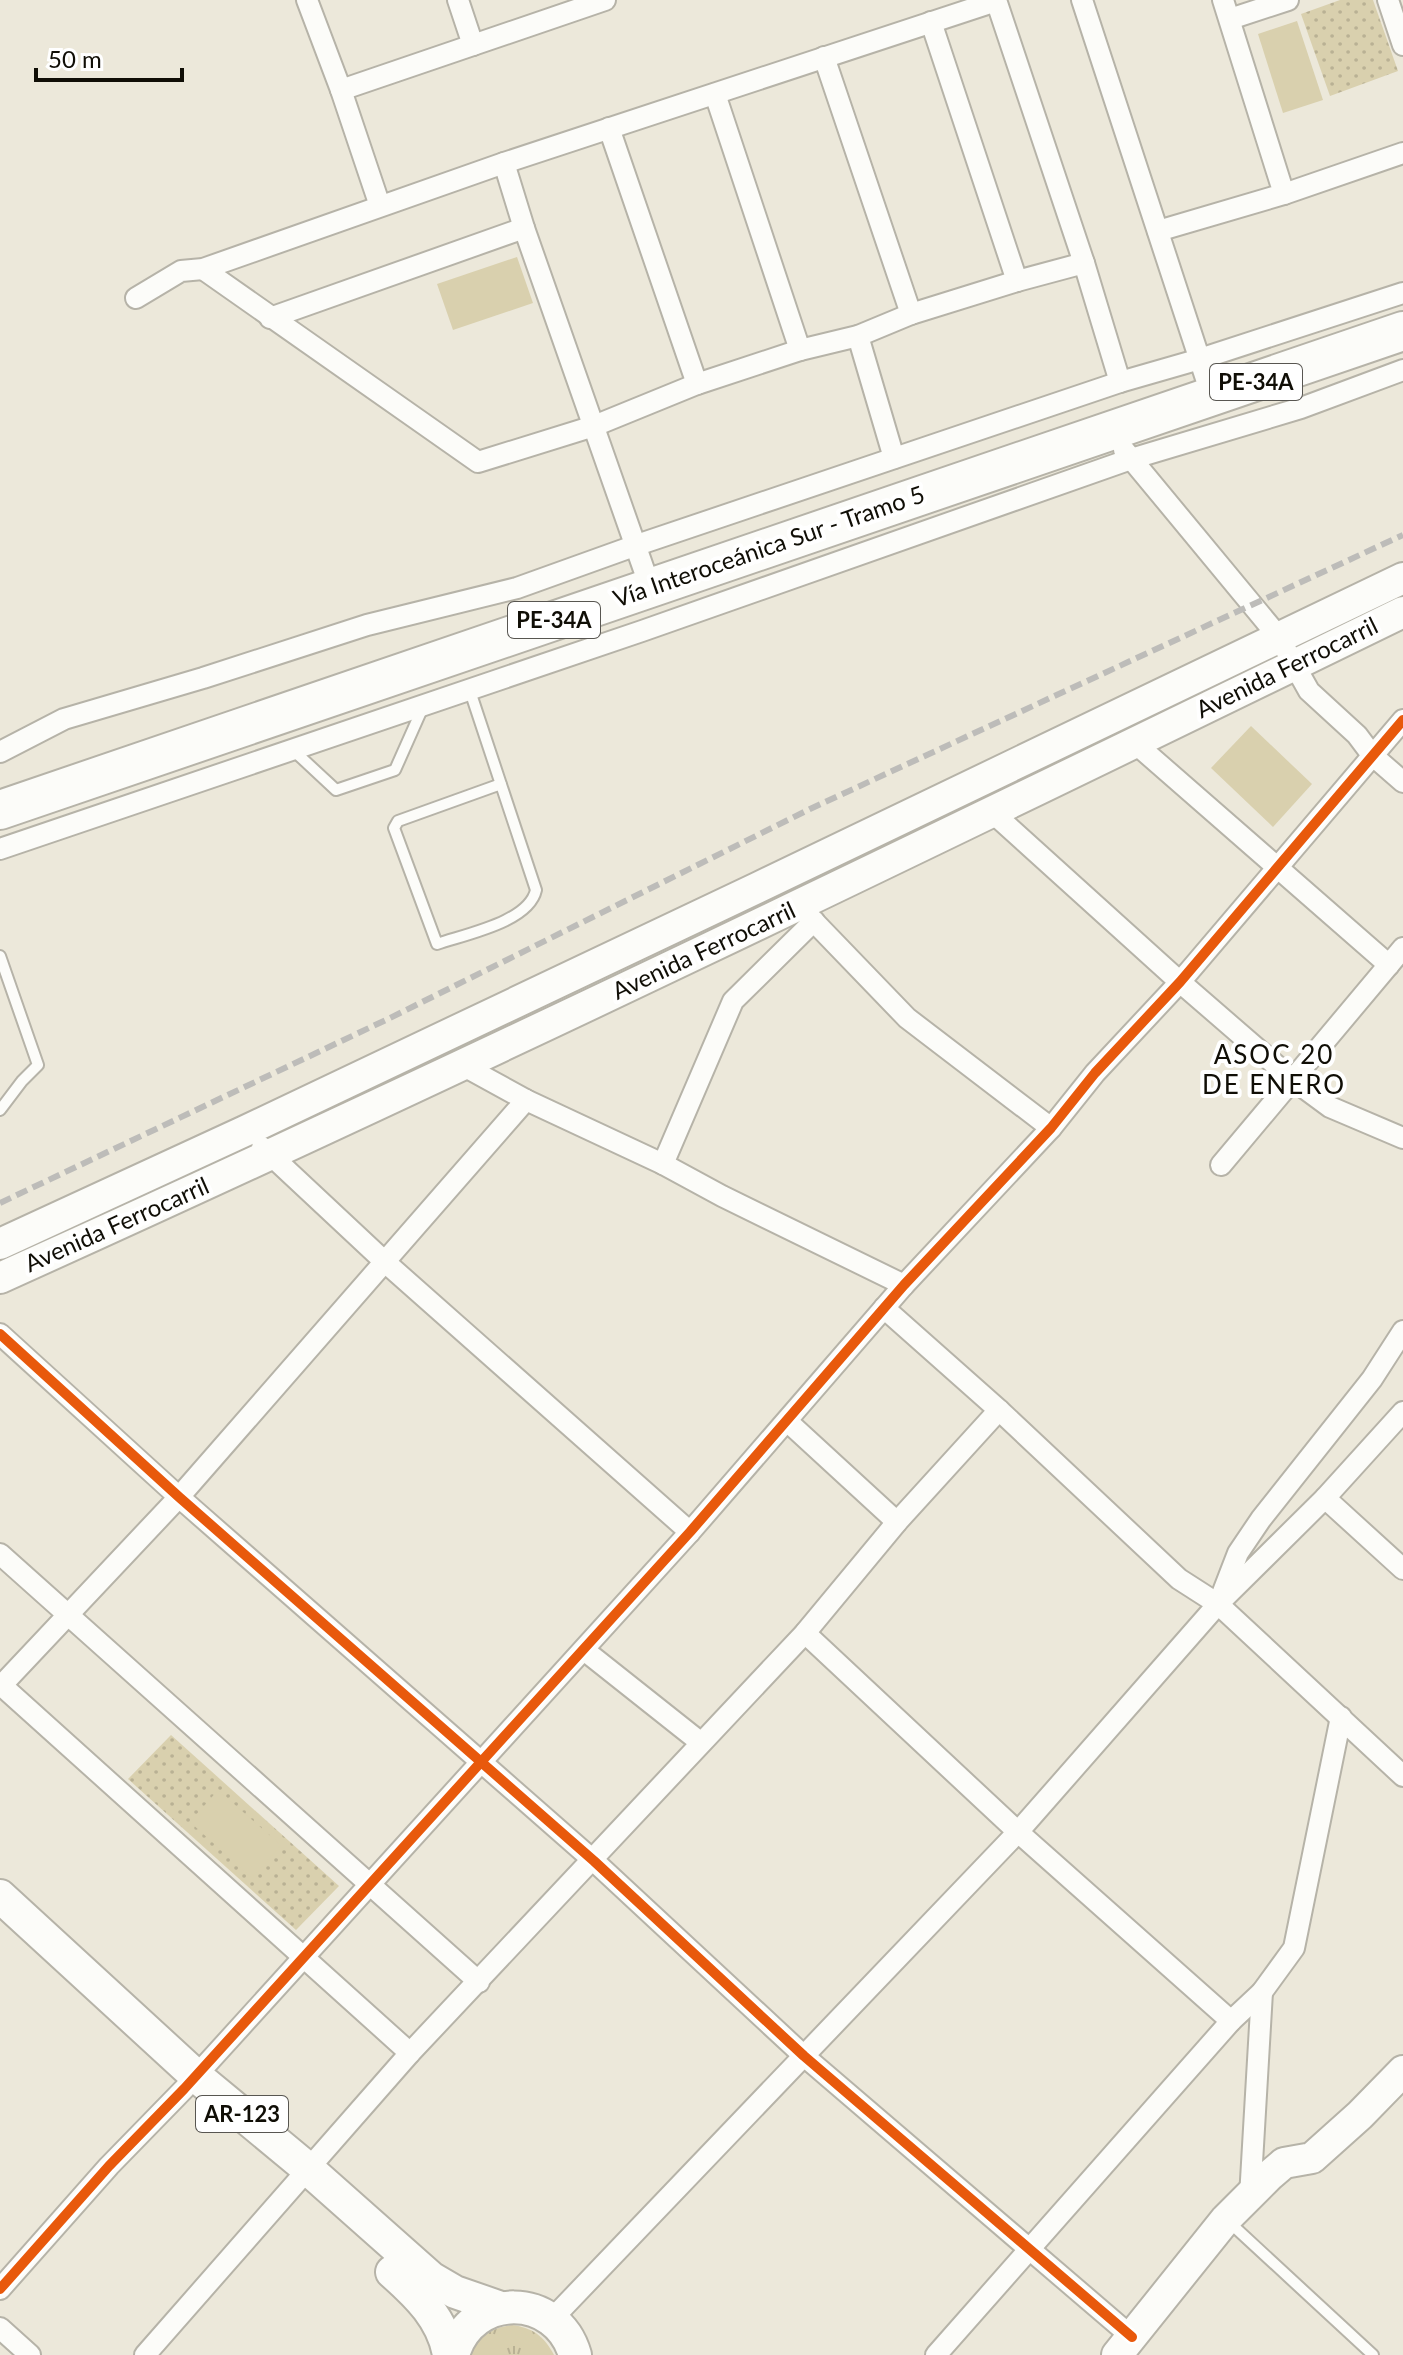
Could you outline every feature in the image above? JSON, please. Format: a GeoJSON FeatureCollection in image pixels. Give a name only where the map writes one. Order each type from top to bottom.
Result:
{"type":"FeatureCollection","features":[{"type":"Feature","properties":{"kind":"highway","name":"Vía Interoceánica Sur - Tramo 5"},"geometry":{"type":"LineString","coordinates":[[0,810],[650,587],[1120,446],[1212,397],[1403,331]]}},
{"type":"Feature","properties":{"kind":"main road","name":"Avenida Ferrocarril"},"geometry":{"type":"LineString","coordinates":[[0,1244],[245,1131],[1403,578]]}},
{"type":"Feature","properties":{"kind":"main road","name":"Avenida Ferrocarril"},"geometry":{"type":"LineString","coordinates":[[0,1278],[462,1065],[807,913],[992,812],[1403,612]]}},
{"type":"Feature","properties":{"kind":"main road","name":"AR-123"},"geometry":{"type":"LineString","coordinates":[[0,1896],[190,2083]]}},
{"type":"Feature","properties":{"kind":"main road","name":"AR-123"},"geometry":{"type":"LineString","coordinates":[[0,1926],[301,2176],[431,2278],[455,2292],[501,2308],[528,2309],[552,2319]]}},
{"type":"Feature","properties":{"kind":"main road"},"geometry":{"type":"LineString","coordinates":[[1125,2346],[1226,2219],[1284,2163],[1312,2158],[1403,2071]]}},
{"type":"Feature","properties":{"kind":"main road","name":"AR-123"},"geometry":{"type":"LineString","coordinates":[[301,2176],[423,2300],[446,2339],[451,2355]]}},
{"type":"Feature","properties":{"kind":"main road","name":"AR-123"},"geometry":{"type":"LineString","coordinates":[[451,2355],[467,2328],[488,2312],[501,2308]]}},
{"type":"Feature","properties":{"kind":"main road"},"geometry":{"type":"LineString","coordinates":[[552,2319],[569,2339],[575,2355]]}},
{"type":"Feature","properties":{"kind":"street"},"geometry":{"type":"LineString","coordinates":[[307,0],[380,206]]}},
{"type":"Feature","properties":{"kind":"street"},"geometry":{"type":"LineString","coordinates":[[458,0],[473,45]]}},
{"type":"Feature","properties":{"kind":"street"},"geometry":{"type":"LineString","coordinates":[[341,90],[605,0]]}},
{"type":"Feature","properties":{"kind":"street"},"geometry":{"type":"LineString","coordinates":[[136,298],[181,271],[203,269],[504,163],[996,0],[1084,263],[1120,382]]}},
{"type":"Feature","properties":{"kind":"street"},"geometry":{"type":"LineString","coordinates":[[1082,0],[1212,397]]}},
{"type":"Feature","properties":{"kind":"street"},"geometry":{"type":"LineString","coordinates":[[1284,194],[1227,9],[1288,0]]}},
{"type":"Feature","properties":{"kind":"street"},"geometry":{"type":"LineString","coordinates":[[1388,0],[1403,45]]}},
{"type":"Feature","properties":{"kind":"street"},"geometry":{"type":"LineString","coordinates":[[931,22],[1017,281]]}},
{"type":"Feature","properties":{"kind":"street"},"geometry":{"type":"LineString","coordinates":[[824,57],[911,314]]}},
{"type":"Feature","properties":{"kind":"street"},"geometry":{"type":"LineString","coordinates":[[715,94],[800,350]]}},
{"type":"Feature","properties":{"kind":"street"},"geometry":{"type":"LineString","coordinates":[[609,128],[697,384]]}},
{"type":"Feature","properties":{"kind":"street"},"geometry":{"type":"LineString","coordinates":[[1158,231],[1284,194],[1403,153]]}},
{"type":"Feature","properties":{"kind":"street"},"geometry":{"type":"LineString","coordinates":[[504,163],[650,587]]}},
{"type":"Feature","properties":{"kind":"street"},"geometry":{"type":"LineString","coordinates":[[270,318],[524,228]]}},
{"type":"Feature","properties":{"kind":"street"},"geometry":{"type":"LineString","coordinates":[[203,269],[478,462],[594,426],[697,384],[800,350],[858,336],[911,314],[1084,263]]}},
{"type":"Feature","properties":{"kind":"street"},"geometry":{"type":"LineString","coordinates":[[0,752],[64,719],[367,625],[517,588],[1120,382],[1403,293]]}},
{"type":"Feature","properties":{"kind":"street"},"geometry":{"type":"LineString","coordinates":[[858,336],[894,458]]}},
{"type":"Feature","properties":{"kind":"street"},"geometry":{"type":"LineString","coordinates":[[0,849],[642,631],[1120,446],[1301,408],[1403,370]]}},
{"type":"Feature","properties":{"kind":"street"},"geometry":{"type":"LineString","coordinates":[[1120,446],[1278,636],[1309,691],[1403,782]]}},
{"type":"Feature","properties":{"kind":"street"},"geometry":{"type":"LineString","coordinates":[[0,2289],[109,2166],[190,2083],[303,1956],[484,1762],[690,1532],[904,1285],[1051,1128],[1095,1073],[1180,982],[1403,720]]}},
{"type":"Feature","properties":{"kind":"street"},"geometry":{"type":"LineString","coordinates":[[1136,744],[1389,965]]}},
{"type":"Feature","properties":{"kind":"street"},"geometry":{"type":"LineString","coordinates":[[992,812],[1292,1079],[1330,1107],[1403,1138]]}},
{"type":"Feature","properties":{"kind":"street"},"geometry":{"type":"LineString","coordinates":[[663,1164],[733,1001],[807,913],[907,1018],[1051,1128]]}},
{"type":"Feature","properties":{"kind":"street"},"geometry":{"type":"LineString","coordinates":[[1221,1165],[1403,948]]}},
{"type":"Feature","properties":{"kind":"street"},"geometry":{"type":"LineString","coordinates":[[462,1065],[526,1100],[663,1164],[904,1285]]}},
{"type":"Feature","properties":{"kind":"street"},"geometry":{"type":"LineString","coordinates":[[410,2053],[1,1685],[179,1497],[526,1100]]}},
{"type":"Feature","properties":{"kind":"street"},"geometry":{"type":"LineString","coordinates":[[245,1131],[385,1262],[690,1532]]}},
{"type":"Feature","properties":{"kind":"street"},"geometry":{"type":"LineString","coordinates":[[884,1308],[999,1410],[1179,1579],[1218,1604],[1403,1776]]}},
{"type":"Feature","properties":{"kind":"street"},"geometry":{"type":"LineString","coordinates":[[1218,1604],[1238,1553],[1372,1379],[1403,1331]]}},
{"type":"Feature","properties":{"kind":"street"},"geometry":{"type":"LineString","coordinates":[[0,1334],[179,1497],[484,1762],[804,2056],[1029,2249],[1125,2346]]}},
{"type":"Feature","properties":{"kind":"street"},"geometry":{"type":"LineString","coordinates":[[145,2355],[410,2053],[594,1861],[700,1742],[805,1633],[897,1522],[999,1410]]}},
{"type":"Feature","properties":{"kind":"street"},"geometry":{"type":"LineString","coordinates":[[552,2319],[1018,1832],[1218,1604],[1325,1498],[1403,1412]]}},
{"type":"Feature","properties":{"kind":"street"},"geometry":{"type":"LineString","coordinates":[[787,1421],[897,1522]]}},
{"type":"Feature","properties":{"kind":"street"},"geometry":{"type":"LineString","coordinates":[[1325,1498],[1403,1569]]}},
{"type":"Feature","properties":{"kind":"street"},"geometry":{"type":"LineString","coordinates":[[0,1554],[479,1982]]}},
{"type":"Feature","properties":{"kind":"street"},"geometry":{"type":"LineString","coordinates":[[805,1633],[1018,1832],[1231,2021]]}},
{"type":"Feature","properties":{"kind":"street"},"geometry":{"type":"LineString","coordinates":[[584,1650],[700,1742]]}},
{"type":"Feature","properties":{"kind":"street"},"geometry":{"type":"LineString","coordinates":[[936,2355],[1231,2021],[1262,1992],[1294,1948],[1341,1717]]}},
{"type":"Feature","properties":{"kind":"street"},"geometry":{"type":"LineString","coordinates":[[1250,2197],[1262,1992]]}},
{"type":"Feature","properties":{"kind":"street"},"geometry":{"type":"LineString","coordinates":[[0,2328],[30,2355]]}},
{"type":"Feature","properties":{"kind":"lane"},"geometry":{"type":"LineString","coordinates":[[469,688],[501,784],[536,890],[534,901],[520,914],[437,944],[394,828],[398,821],[501,784]]}},
{"type":"Feature","properties":{"kind":"lane"},"geometry":{"type":"LineString","coordinates":[[293,750],[336,790],[395,770],[424,703]]}},
{"type":"Feature","properties":{"kind":"lane"},"geometry":{"type":"LineString","coordinates":[[0,956],[38,1065],[0,1110]]}},
{"type":"Feature","properties":{"kind":"lane"},"geometry":{"type":"LineString","coordinates":[[1226,2219],[1373,2355]]}},
{"type":"Feature","properties":{"kind":"green space"},"geometry":{"type":"Polygon","coordinates":[[[1340,0],[1373,0],[1398,71],[1330,96],[1301,14],[1340,0]]]}},
{"type":"Feature","properties":{"kind":"green space"},"geometry":{"type":"Polygon","coordinates":[[[1297,21],[1323,100],[1283,113],[1258,34],[1297,21]]]}},
{"type":"Feature","properties":{"kind":"green space"},"geometry":{"type":"Polygon","coordinates":[[[517,257],[533,303],[453,330],[437,284],[517,257]]]}},
{"type":"Feature","properties":{"kind":"green space"},"geometry":{"type":"Polygon","coordinates":[[[1251,726],[1312,784],[1273,827],[1211,768],[1251,726]]]}},
{"type":"Feature","properties":{"kind":"green space"},"geometry":{"type":"Polygon","coordinates":[[[171,1735],[339,1886],[296,1930],[128,1779],[171,1735]]]}},
{"type":"Feature","properties":{"kind":"green space"},"geometry":{"type":"Polygon","coordinates":[[[218,1790],[281,1845],[252,1878],[190,1822],[218,1790]]]}},
{"type":"Feature","properties":{"kind":"green space"},"geometry":{"type":"Polygon","coordinates":[[[512,2325],[537,2334],[554,2355],[469,2355],[487,2334],[512,2325]]]}},
{"type":"Feature","properties":{"kind":"railway"},"geometry":{"type":"LineString","coordinates":[[0,1203],[390,1018],[810,809],[1403,535]]}},
{"type":"Feature","properties":{"kind":"cycle path"},"geometry":{"type":"LineString","coordinates":[[0,2289],[690,1532],[904,1285],[1051,1128],[1095,1073],[1180,982],[1403,720]]}},
{"type":"Feature","properties":{"kind":"cycle path"},"geometry":{"type":"LineString","coordinates":[[0,1334],[179,1497],[594,1861],[804,2056],[1132,2337]]}},
{"type":"Feature","properties":{"kind":"district","name":"ASOC 20 DE ENERO"},"geometry":{"type":"Point","coordinates":[1274,1070]}}]}
